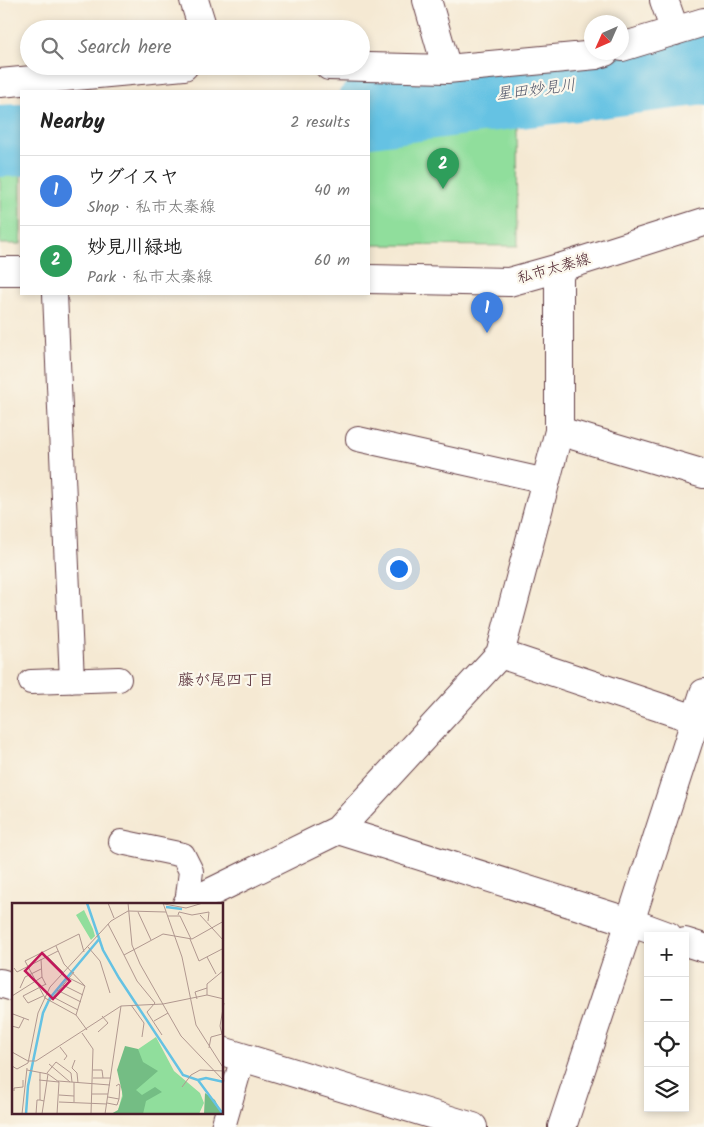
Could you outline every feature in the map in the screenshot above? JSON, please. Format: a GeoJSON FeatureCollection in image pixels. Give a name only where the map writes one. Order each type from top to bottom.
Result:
{"type":"FeatureCollection","features":[{"type":"Feature","properties":{"kind":"street"},"geometry":{"type":"LineString","coordinates":[[194,0],[200,20]]}},
{"type":"Feature","properties":{"kind":"street"},"geometry":{"type":"LineString","coordinates":[[427,0],[447,69]]}},
{"type":"Feature","properties":{"kind":"street"},"geometry":{"type":"LineString","coordinates":[[664,0],[675,31]]}},
{"type":"Feature","properties":{"kind":"street"},"geometry":{"type":"LineString","coordinates":[[629,46],[704,22]]}},
{"type":"Feature","properties":{"kind":"street"},"geometry":{"type":"LineString","coordinates":[[370,67],[447,69],[584,56]]}},
{"type":"Feature","properties":{"kind":"street"},"geometry":{"type":"LineString","coordinates":[[0,83],[87,75]]}},
{"type":"Feature","properties":{"kind":"street","name":"私市太秦線"},"geometry":{"type":"LineString","coordinates":[[370,279],[509,282],[704,222]]}},
{"type":"Feature","properties":{"kind":"street"},"geometry":{"type":"LineString","coordinates":[[189,903],[338,830],[500,654],[559,432],[559,268]]}},
{"type":"Feature","properties":{"kind":"street"},"geometry":{"type":"LineString","coordinates":[[0,271],[20,271]]}},
{"type":"Feature","properties":{"kind":"street"},"geometry":{"type":"LineString","coordinates":[[559,432],[704,474]]}},
{"type":"Feature","properties":{"kind":"street"},"geometry":{"type":"LineString","coordinates":[[500,654],[700,720]]}},
{"type":"Feature","properties":{"kind":"street"},"geometry":{"type":"LineString","coordinates":[[562,1127],[700,720],[704,693]]}},
{"type":"Feature","properties":{"kind":"street"},"geometry":{"type":"LineString","coordinates":[[338,830],[657,932]]}},
{"type":"Feature","properties":{"kind":"street"},"geometry":{"type":"LineString","coordinates":[[689,943],[704,948]]}},
{"type":"Feature","properties":{"kind":"street"},"geometry":{"type":"LineString","coordinates":[[233,1054],[473,1127]]}},
{"type":"Feature","properties":{"kind":"lane"},"geometry":{"type":"LineString","coordinates":[[55,295],[72,681]]}},
{"type":"Feature","properties":{"kind":"lane"},"geometry":{"type":"LineString","coordinates":[[358,439],[546,481]]}},
{"type":"Feature","properties":{"kind":"lane"},"geometry":{"type":"LineString","coordinates":[[30,682],[120,679]]}},
{"type":"Feature","properties":{"kind":"lane"},"geometry":{"type":"LineString","coordinates":[[121,842],[183,855],[191,871],[187,903]]}},
{"type":"Feature","properties":{"kind":"lane"},"geometry":{"type":"LineString","coordinates":[[223,1127],[233,1054]]}},
{"type":"Feature","properties":{"kind":"green space"},"geometry":{"type":"Polygon","coordinates":[[[517,124],[518,246],[370,245],[370,132],[517,124]]]}},
{"type":"Feature","properties":{"kind":"green space"},"geometry":{"type":"Polygon","coordinates":[[[20,151],[20,244],[0,244],[0,152],[20,151]]]}},
{"type":"Feature","properties":{"kind":"waterway","name":"星田妙見川"},"geometry":{"type":"LineString","coordinates":[[370,111],[704,69]]}},
{"type":"Feature","properties":{"kind":"waterway","name":"星田妙見川"},"geometry":{"type":"LineString","coordinates":[[0,141],[20,140]]}},
{"type":"Feature","properties":{"kind":"place","name":"妙見川緑地"},"geometry":{"type":"Point","coordinates":[443,189]}},
{"type":"Feature","properties":{"kind":"place","name":"ウグイスヤ"},"geometry":{"type":"Point","coordinates":[487,333]}},
{"type":"Feature","properties":{"kind":"district","name":"藤が尾四丁目"},"geometry":{"type":"Point","coordinates":[226,680]}}]}
